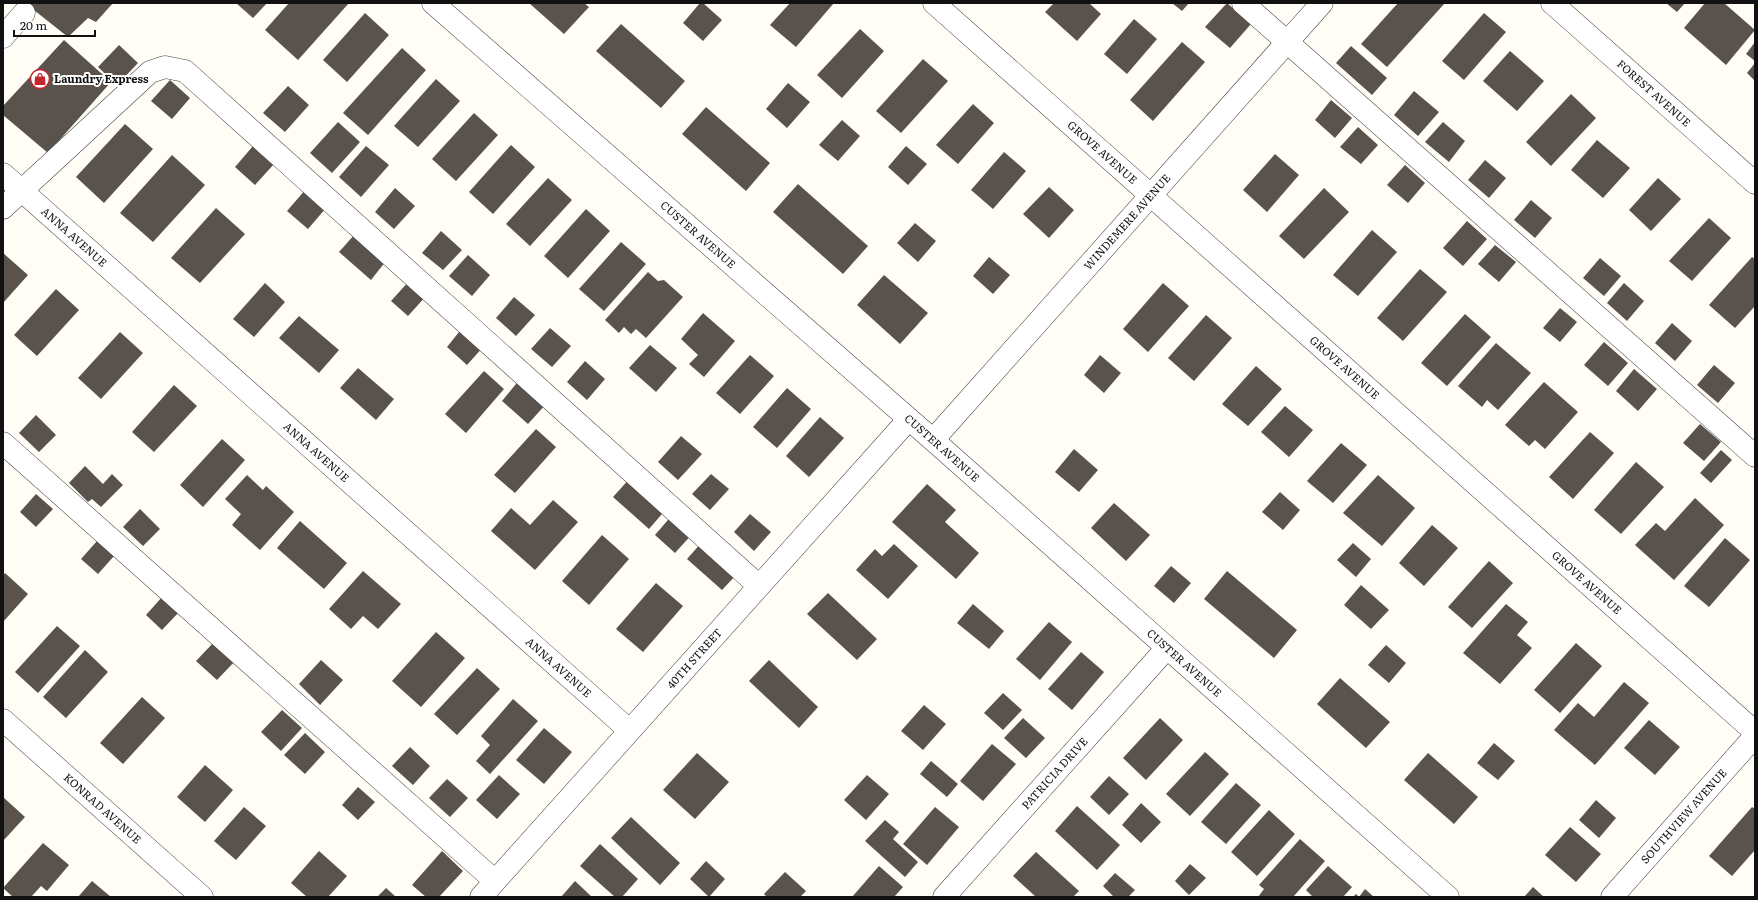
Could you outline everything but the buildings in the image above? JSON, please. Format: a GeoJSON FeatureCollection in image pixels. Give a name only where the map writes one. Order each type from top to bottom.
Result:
{"type":"FeatureCollection","features":[{"type":"Feature","properties":{"kind":"street","name":"CUSTER AVENUE"},"geometry":{"type":"LineString","coordinates":[[433,3],[908,420],[933,440],[1166,649],[1448,897]]}},
{"type":"Feature","properties":{"kind":"street","name":"GROVE AVENUE"},"geometry":{"type":"LineString","coordinates":[[934,3],[1755,732]]}},
{"type":"Feature","properties":{"kind":"street"},"geometry":{"type":"LineString","coordinates":[[1243,3],[1755,456]]}},
{"type":"Feature","properties":{"kind":"street","name":"WINDEMERE AVENUE"},"geometry":{"type":"LineString","coordinates":[[933,440],[1152,196],[1322,3]]}},
{"type":"Feature","properties":{"kind":"street","name":"FOREST AVENUE"},"geometry":{"type":"LineString","coordinates":[[1552,3],[1755,184]]}},
{"type":"Feature","properties":{"kind":"street"},"geometry":{"type":"LineString","coordinates":[[3,37],[24,13]]}},
{"type":"Feature","properties":{"kind":"street"},"geometry":{"type":"LineString","coordinates":[[3,208],[150,72],[165,67],[185,71],[759,586]]}},
{"type":"Feature","properties":{"kind":"street","name":"ANNA AVENUE"},"geometry":{"type":"LineString","coordinates":[[3,174],[629,730]]}},
{"type":"Feature","properties":{"kind":"street","name":"40TH STREET"},"geometry":{"type":"LineString","coordinates":[[481,897],[908,420]]}},
{"type":"Feature","properties":{"kind":"street"},"geometry":{"type":"LineString","coordinates":[[3,443],[495,881]]}},
{"type":"Feature","properties":{"kind":"street","name":"PATRICIA DRIVE"},"geometry":{"type":"LineString","coordinates":[[944,897],[1166,649]]}},
{"type":"Feature","properties":{"kind":"street","name":"KONRAD AVENUE"},"geometry":{"type":"LineString","coordinates":[[3,720],[196,895]]}},
{"type":"Feature","properties":{"kind":"street","name":"SOUTHVIEW AVENUE"},"geometry":{"type":"LineString","coordinates":[[1612,897],[1755,736]]}},
{"type":"Feature","properties":{"kind":"place","name":"Laundry Express"},"geometry":{"type":"Point","coordinates":[40,79]}}]}
